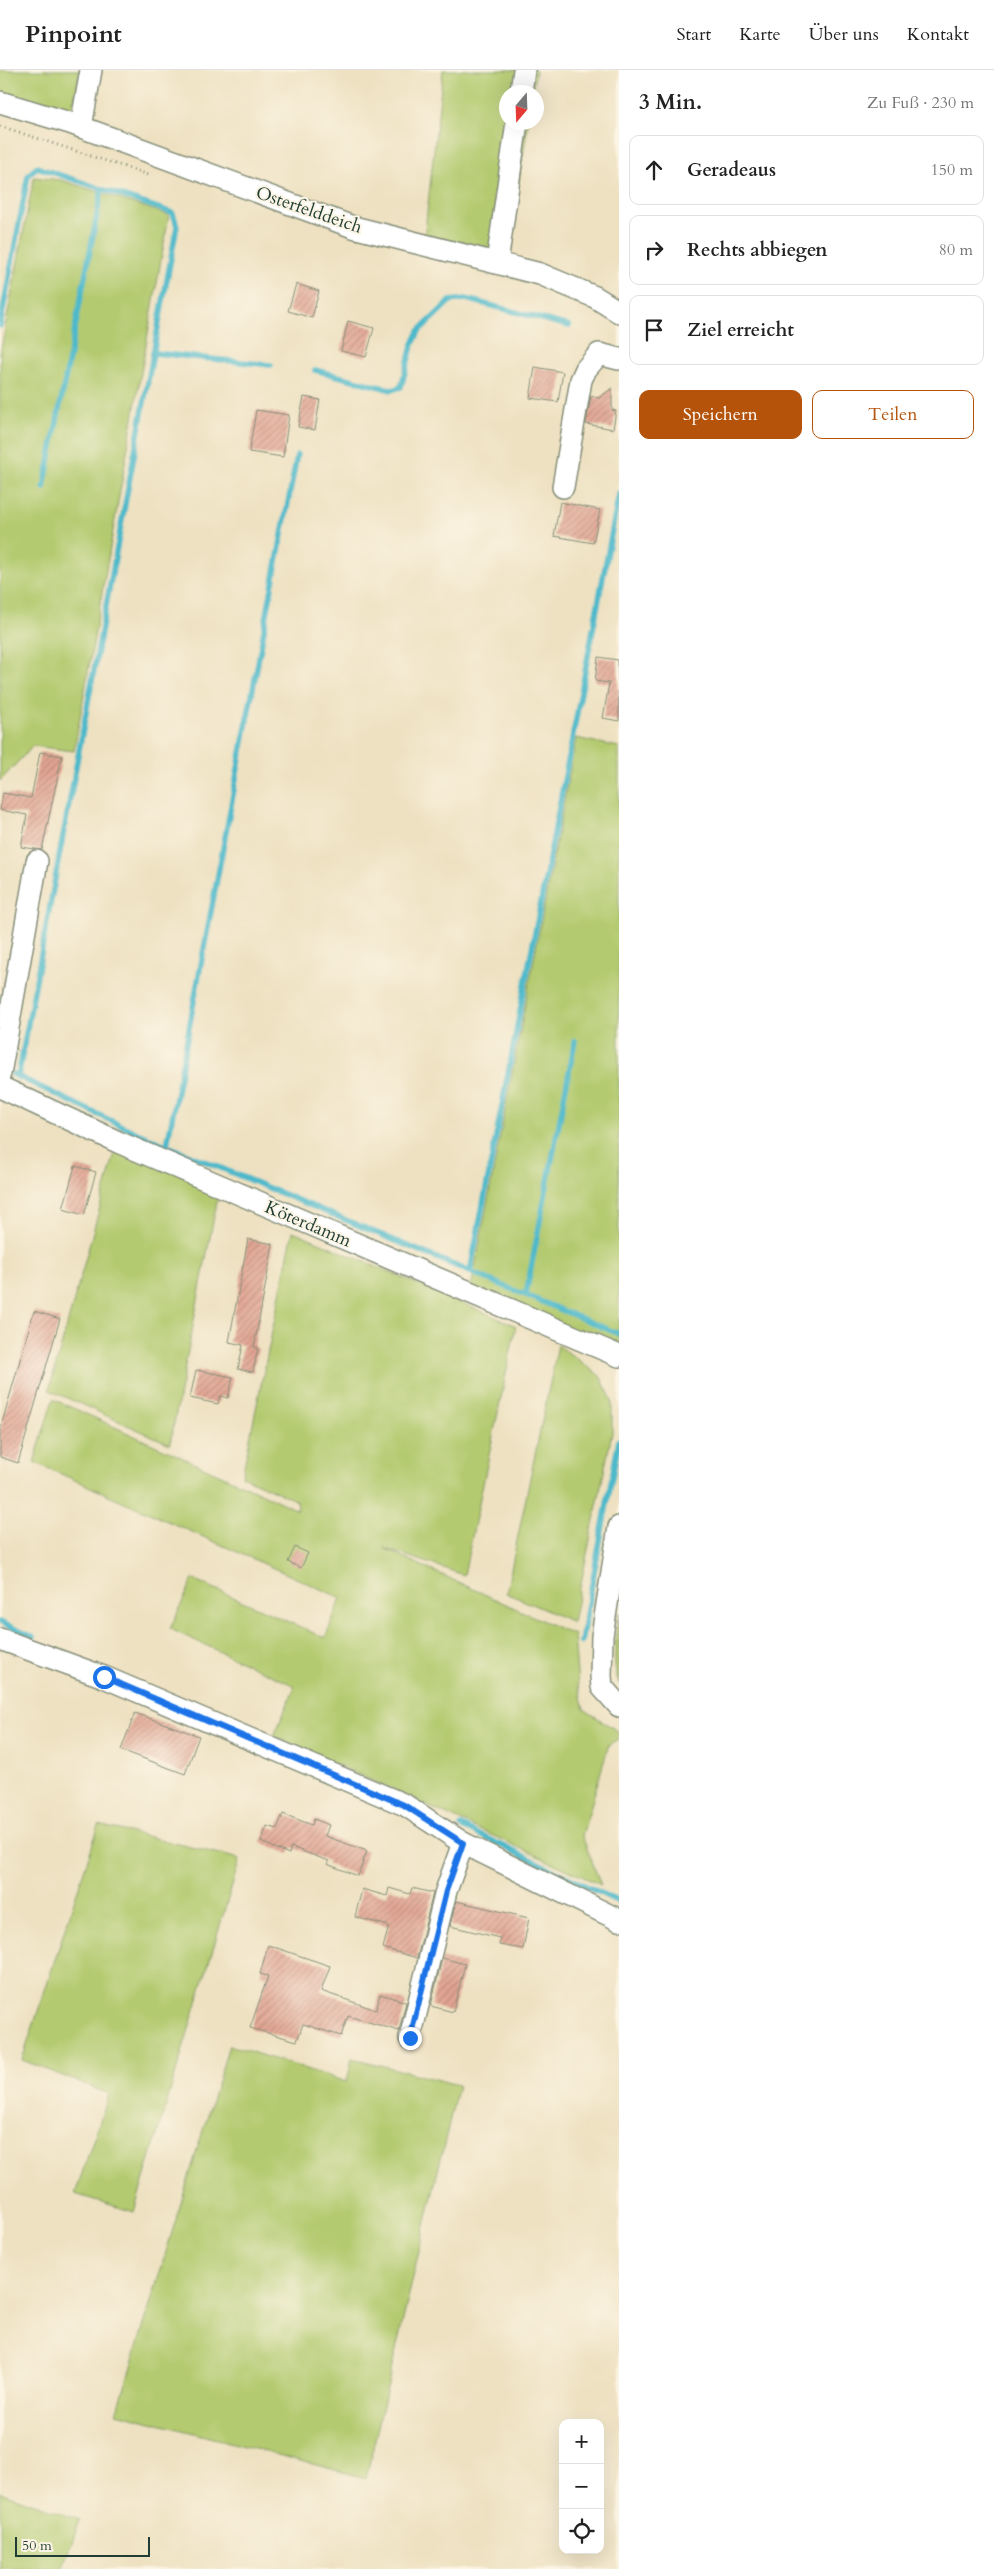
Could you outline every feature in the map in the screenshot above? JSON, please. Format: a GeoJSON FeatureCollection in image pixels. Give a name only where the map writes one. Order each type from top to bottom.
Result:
{"type":"FeatureCollection","features":[{"type":"Feature","properties":{"kind":"street"},"geometry":{"type":"LineString","coordinates":[[81,127],[91,70]]}},
{"type":"Feature","properties":{"kind":"street"},"geometry":{"type":"LineString","coordinates":[[522,85],[524,70]]}},
{"type":"Feature","properties":{"kind":"street","name":"Osterfelddeich"},"geometry":{"type":"LineString","coordinates":[[0,102],[81,127],[353,227],[540,274],[595,297],[619,312]]}},
{"type":"Feature","properties":{"kind":"street"},"geometry":{"type":"LineString","coordinates":[[497,263],[516,130]]}},
{"type":"Feature","properties":{"kind":"street"},"geometry":{"type":"LineString","coordinates":[[562,487],[582,380],[586,369],[599,354],[619,359]]}},
{"type":"Feature","properties":{"kind":"street"},"geometry":{"type":"LineString","coordinates":[[0,1074],[37,861]]}},
{"type":"Feature","properties":{"kind":"street","name":"Köterdamm"},"geometry":{"type":"LineString","coordinates":[[0,1087],[126,1146],[619,1356]]}},
{"type":"Feature","properties":{"kind":"street"},"geometry":{"type":"LineString","coordinates":[[619,1527],[602,1636],[600,1676],[602,1687],[619,1706]]}},
{"type":"Feature","properties":{"kind":"street"},"geometry":{"type":"LineString","coordinates":[[0,1639],[104,1677],[396,1801],[463,1843],[619,1920]]}},
{"type":"Feature","properties":{"kind":"street"},"geometry":{"type":"LineString","coordinates":[[410,2038],[446,1891],[463,1843]]}},
{"type":"Feature","properties":{"kind":"green space"},"geometry":{"type":"Polygon","coordinates":[[[0,70],[80,70],[70,123],[0,102],[0,70]]]}},
{"type":"Feature","properties":{"kind":"green space"},"geometry":{"type":"Polygon","coordinates":[[[443,70],[536,70],[533,85],[499,85],[499,130],[527,130],[507,258],[424,239],[443,70]]]}},
{"type":"Feature","properties":{"kind":"green space"},"geometry":{"type":"Polygon","coordinates":[[[34,177],[61,180],[169,215],[74,751],[33,746],[0,781],[0,354],[34,177]]]}},
{"type":"Feature","properties":{"kind":"green space"},"geometry":{"type":"Polygon","coordinates":[[[576,738],[619,747],[619,1356],[470,1293],[576,738]]]}},
{"type":"Feature","properties":{"kind":"green space"},"geometry":{"type":"Polygon","coordinates":[[[118,1142],[220,1186],[170,1444],[49,1390],[118,1142]]]}},
{"type":"Feature","properties":{"kind":"green space"},"geometry":{"type":"Polygon","coordinates":[[[293,1231],[516,1326],[464,1575],[383,1548],[574,1635],[578,1686],[584,1709],[619,1732],[619,1739],[609,1744],[582,1836],[601,1885],[274,1736],[295,1686],[170,1629],[193,1579],[325,1638],[341,1598],[34,1462],[53,1399],[298,1510],[297,1501],[242,1476],[293,1231]]]}},
{"type":"Feature","properties":{"kind":"green space"},"geometry":{"type":"Polygon","coordinates":[[[558,1345],[600,1376],[612,1400],[612,1433],[573,1622],[506,1593],[558,1345]]]}},
{"type":"Feature","properties":{"kind":"green space"},"geometry":{"type":"Polygon","coordinates":[[[619,1612],[619,1684],[615,1657],[619,1612]]]}},
{"type":"Feature","properties":{"kind":"green space"},"geometry":{"type":"Polygon","coordinates":[[[99,1825],[240,1859],[134,2212],[75,2194],[109,2094],[22,2060],[99,1825]]]}},
{"type":"Feature","properties":{"kind":"green space"},"geometry":{"type":"Polygon","coordinates":[[[229,2045],[347,2082],[352,2058],[458,2085],[366,2478],[117,2413],[229,2045]]]}},
{"type":"Feature","properties":{"kind":"green space"},"geometry":{"type":"Polygon","coordinates":[[[0,2492],[80,2520],[62,2569],[0,2569],[0,2492]]]}},
{"type":"Feature","properties":{"kind":"building"},"geometry":{"type":"Polygon","coordinates":[[[296,284],[319,291],[312,318],[288,311],[296,284]]]}},
{"type":"Feature","properties":{"kind":"building"},"geometry":{"type":"Polygon","coordinates":[[[348,321],[374,328],[366,357],[341,351],[348,321]]]}},
{"type":"Feature","properties":{"kind":"building"},"geometry":{"type":"Polygon","coordinates":[[[535,367],[563,372],[558,402],[530,398],[535,367]]]}},
{"type":"Feature","properties":{"kind":"building"},"geometry":{"type":"Polygon","coordinates":[[[612,388],[612,410],[616,411],[613,429],[586,424],[591,396],[599,398],[612,388]]]}},
{"type":"Feature","properties":{"kind":"building"},"geometry":{"type":"Polygon","coordinates":[[[304,397],[320,400],[315,430],[298,427],[304,397]]]}},
{"type":"Feature","properties":{"kind":"building"},"geometry":{"type":"Polygon","coordinates":[[[256,410],[289,415],[283,457],[249,452],[256,410]]]}},
{"type":"Feature","properties":{"kind":"building"},"geometry":{"type":"Polygon","coordinates":[[[560,502],[600,510],[593,543],[554,536],[560,502]]]}},
{"type":"Feature","properties":{"kind":"building"},"geometry":{"type":"Polygon","coordinates":[[[598,657],[618,660],[619,721],[603,718],[609,683],[595,681],[598,657]]]}},
{"type":"Feature","properties":{"kind":"building"},"geometry":{"type":"Polygon","coordinates":[[[40,752],[62,756],[42,850],[21,847],[27,815],[0,810],[3,793],[31,798],[40,752]]]}},
{"type":"Feature","properties":{"kind":"building"},"geometry":{"type":"Polygon","coordinates":[[[75,1166],[96,1172],[84,1215],[63,1209],[75,1166]]]}},
{"type":"Feature","properties":{"kind":"building"},"geometry":{"type":"Polygon","coordinates":[[[248,1239],[273,1244],[254,1347],[258,1348],[253,1372],[238,1369],[243,1345],[229,1342],[248,1239]]]}},
{"type":"Feature","properties":{"kind":"building"},"geometry":{"type":"Polygon","coordinates":[[[34,1311],[60,1319],[18,1463],[0,1457],[0,1430],[34,1311]]]}},
{"type":"Feature","properties":{"kind":"building"},"geometry":{"type":"Polygon","coordinates":[[[196,1370],[233,1377],[228,1398],[220,1396],[218,1404],[190,1398],[196,1370]]]}},
{"type":"Feature","properties":{"kind":"building"},"geometry":{"type":"Polygon","coordinates":[[[295,1547],[308,1553],[301,1568],[288,1562],[295,1547]]]}},
{"type":"Feature","properties":{"kind":"building"},"geometry":{"type":"Polygon","coordinates":[[[135,1713],[199,1736],[185,1774],[121,1750],[135,1713]]]}},
{"type":"Feature","properties":{"kind":"building"},"geometry":{"type":"Polygon","coordinates":[[[283,1814],[312,1825],[314,1819],[329,1825],[325,1836],[367,1851],[358,1876],[327,1864],[329,1861],[291,1847],[289,1854],[261,1842],[267,1826],[277,1829],[283,1814]]]}},
{"type":"Feature","properties":{"kind":"building"},"geometry":{"type":"Polygon","coordinates":[[[389,1888],[410,1894],[412,1888],[433,1893],[417,1958],[383,1948],[389,1926],[355,1917],[362,1889],[387,1896],[389,1888]]]}},
{"type":"Feature","properties":{"kind":"building"},"geometry":{"type":"Polygon","coordinates":[[[456,1901],[529,1918],[523,1949],[499,1945],[500,1938],[450,1926],[456,1901]]]}},
{"type":"Feature","properties":{"kind":"building"},"geometry":{"type":"Polygon","coordinates":[[[268,1945],[330,1966],[321,1991],[376,2010],[380,1994],[406,2002],[399,2031],[348,2016],[341,2036],[303,2024],[297,2041],[250,2028],[268,1976],[260,1974],[268,1945]]]}},
{"type":"Feature","properties":{"kind":"building"},"geometry":{"type":"Polygon","coordinates":[[[442,1958],[465,1964],[453,2012],[431,2006],[442,1958]]]}},
{"type":"Feature","properties":{"kind":"waterway"},"geometry":{"type":"LineString","coordinates":[[0,326],[28,175],[37,167],[173,213],[177,226],[18,1077]]}},
{"type":"Feature","properties":{"kind":"waterway"},"geometry":{"type":"LineString","coordinates":[[44,488],[102,189]]}},
{"type":"Feature","properties":{"kind":"waterway"},"geometry":{"type":"LineString","coordinates":[[315,370],[392,390],[401,387],[412,346],[419,331],[450,301],[466,299],[569,326]]}},
{"type":"Feature","properties":{"kind":"waterway"},"geometry":{"type":"LineString","coordinates":[[154,353],[271,365]]}},
{"type":"Feature","properties":{"kind":"waterway"},"geometry":{"type":"LineString","coordinates":[[167,1145],[297,455]]}},
{"type":"Feature","properties":{"kind":"waterway"},"geometry":{"type":"LineString","coordinates":[[470,1272],[619,494]]}},
{"type":"Feature","properties":{"kind":"waterway"},"geometry":{"type":"LineString","coordinates":[[526,1294],[575,1041]]}},
{"type":"Feature","properties":{"kind":"waterway"},"geometry":{"type":"LineString","coordinates":[[13,1074],[137,1133],[619,1334]]}},
{"type":"Feature","properties":{"kind":"waterway"},"geometry":{"type":"LineString","coordinates":[[581,1642],[619,1440]]}},
{"type":"Feature","properties":{"kind":"waterway"},"geometry":{"type":"LineString","coordinates":[[0,1622],[33,1637]]}},
{"type":"Feature","properties":{"kind":"waterway"},"geometry":{"type":"LineString","coordinates":[[461,1826],[619,1902]]}},
{"type":"Feature","properties":{"kind":"route"},"geometry":{"type":"LineString","coordinates":[[104,1677],[272,1747],[404,1805],[463,1843],[446,1891],[410,2038]]}}]}
